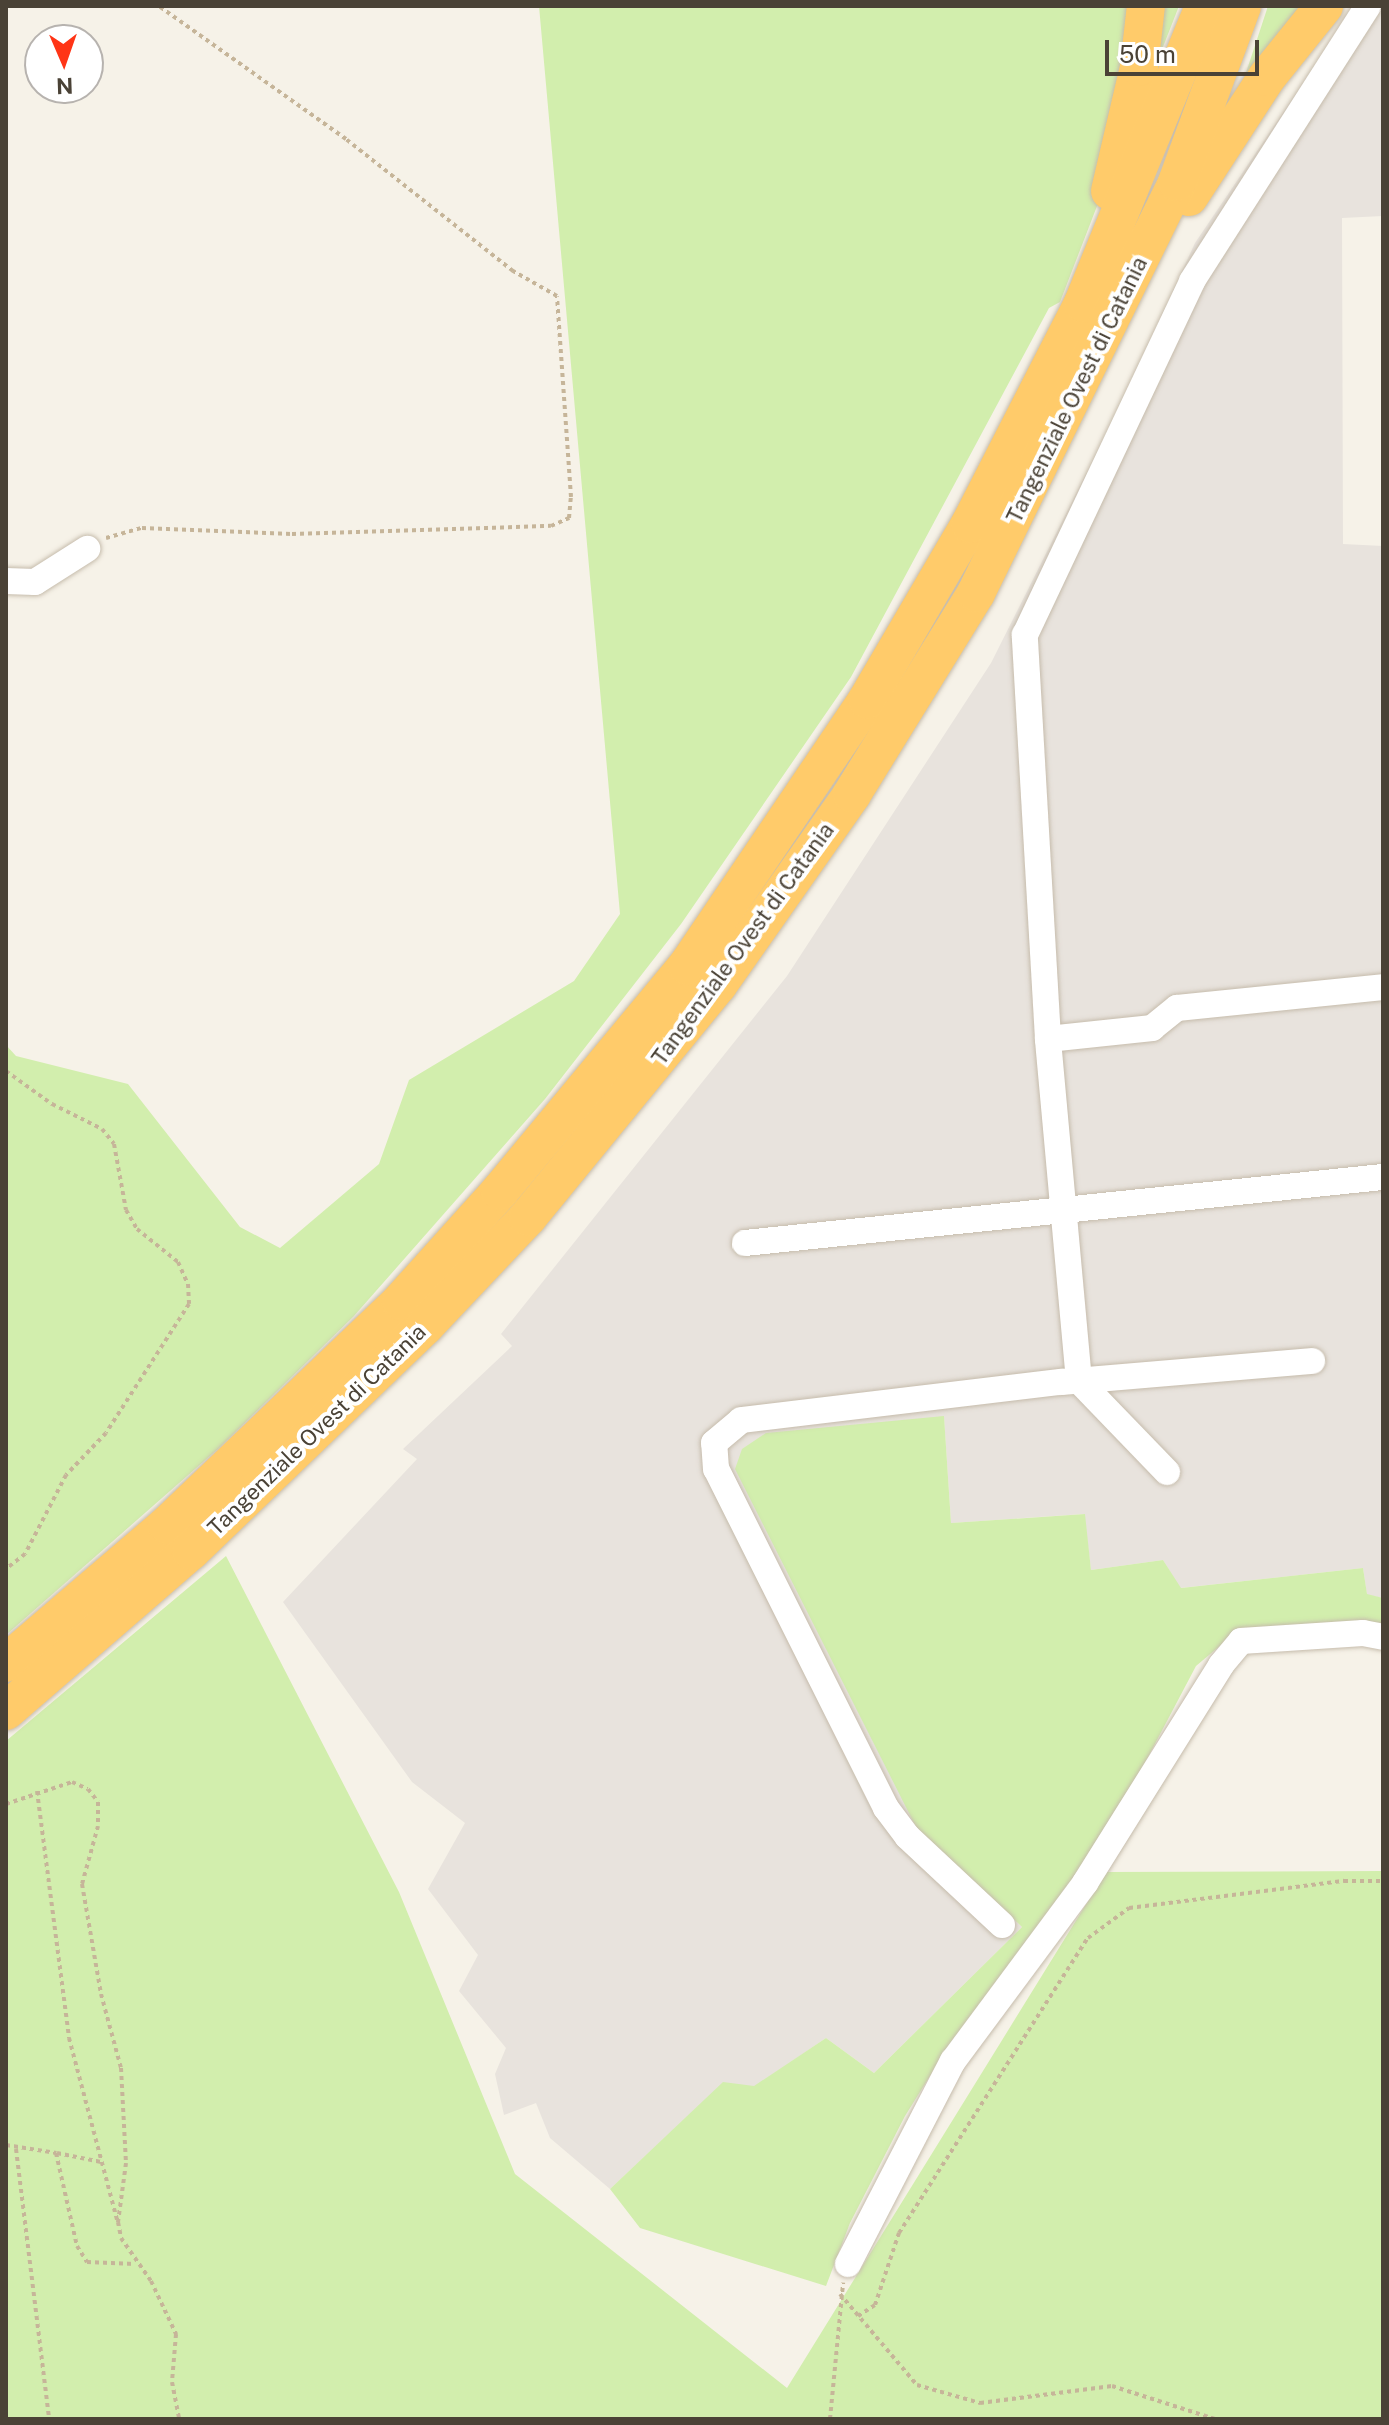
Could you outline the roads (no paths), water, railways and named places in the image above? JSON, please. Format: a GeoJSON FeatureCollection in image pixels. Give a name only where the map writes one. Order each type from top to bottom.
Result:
{"type":"FeatureCollection","features":[{"type":"Feature","properties":{"kind":"highway"},"geometry":{"type":"LineString","coordinates":[[919,613],[963,505],[1057,320],[1110,193],[1130,112],[1146,6]]}},
{"type":"Feature","properties":{"kind":"highway","name":"Tangenziale Ovest di Catania"},"geometry":{"type":"LineString","coordinates":[[6,1663],[167,1525],[401,1301],[500,1191],[687,966],[818,776],[919,613],[1083,303],[1204,6]]}},
{"type":"Feature","properties":{"kind":"highway","name":"Tangenziale Ovest di Catania"},"geometry":{"type":"LineString","coordinates":[[6,1711],[191,1551],[325,1426],[528,1217],[718,985],[852,794],[976,593],[1047,455],[1177,182],[1242,6]]}},
{"type":"Feature","properties":{"kind":"highway"},"geometry":{"type":"LineString","coordinates":[[1047,455],[1148,283],[1192,190],[1267,77],[1324,6]]}},
{"type":"Feature","properties":{"kind":"street"},"geometry":{"type":"LineString","coordinates":[[1167,1472],[1079,1381],[1048,1039],[1025,635],[1192,281],[1368,6]]}},
{"type":"Feature","properties":{"kind":"street"},"geometry":{"type":"LineString","coordinates":[[6,581],[35,582],[87,549]]}},
{"type":"Feature","properties":{"kind":"street"},"geometry":{"type":"LineString","coordinates":[[1048,1039],[1152,1028],[1177,1008],[1383,987]]}},
{"type":"Feature","properties":{"kind":"street"},"geometry":{"type":"LineString","coordinates":[[745,1243],[1383,1177]]}},
{"type":"Feature","properties":{"kind":"street"},"geometry":{"type":"LineString","coordinates":[[1002,1925],[907,1836],[886,1808],[716,1469],[714,1443],[741,1420],[1079,1381],[1312,1361]]}},
{"type":"Feature","properties":{"kind":"street"},"geometry":{"type":"LineString","coordinates":[[848,2264],[953,2061],[1085,1883],[1221,1665],[1241,1641],[1363,1633],[1383,1637]]}}]}
